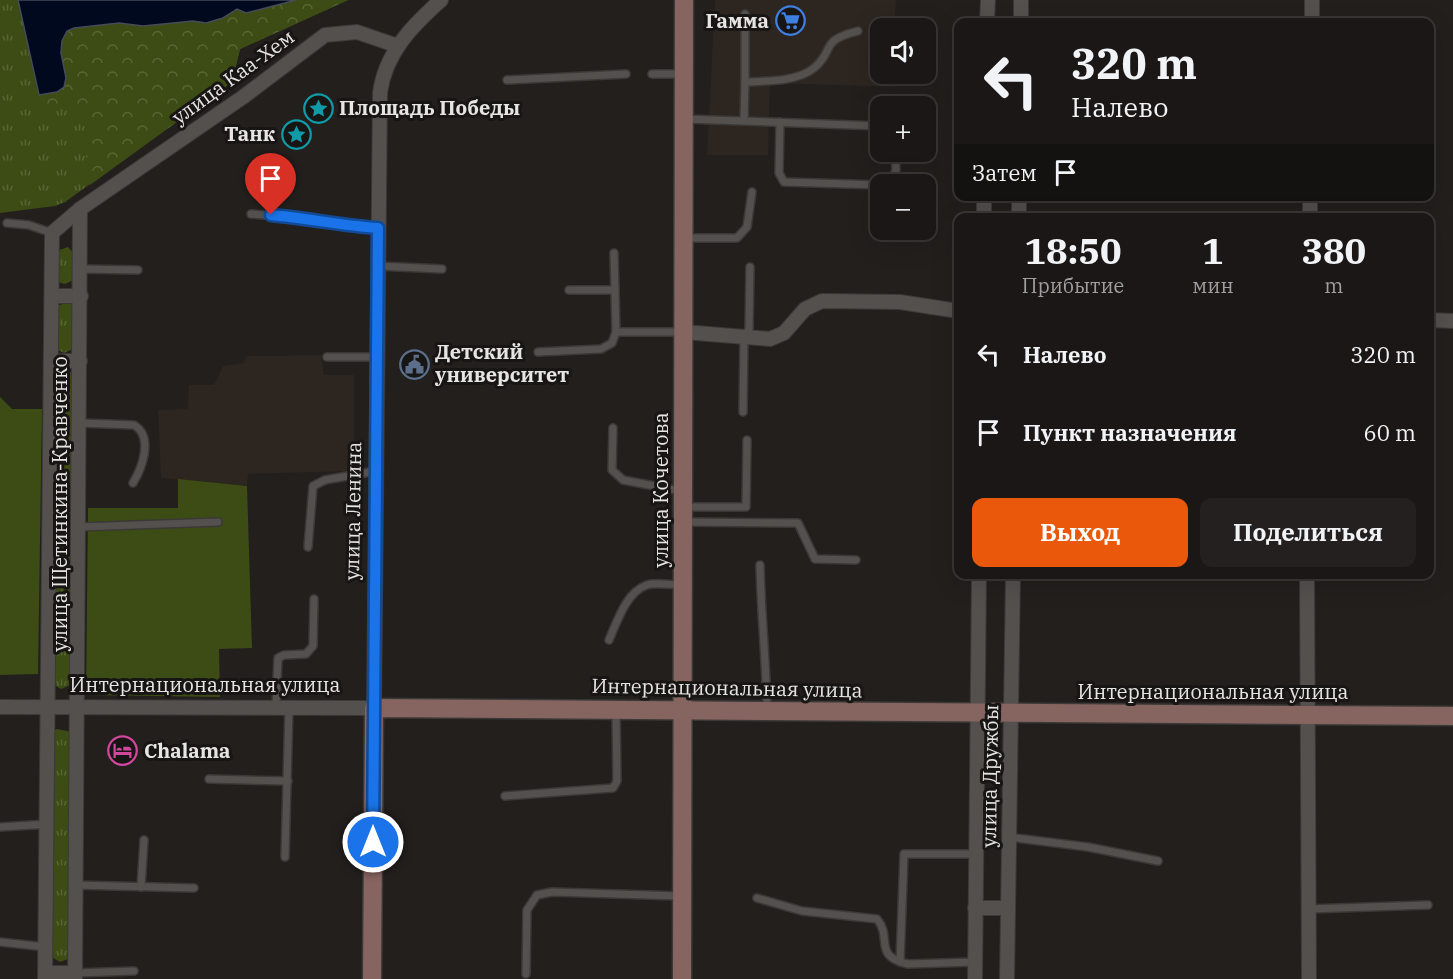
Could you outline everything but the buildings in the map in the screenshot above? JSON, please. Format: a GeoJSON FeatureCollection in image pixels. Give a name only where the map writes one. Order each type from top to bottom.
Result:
{"type":"FeatureCollection","features":[{"type":"Feature","properties":{"kind":"street"},"geometry":{"type":"LineString","coordinates":[[398,46],[441,0]]}},
{"type":"Feature","properties":{"kind":"street","name":"улица Кочетова"},"geometry":{"type":"LineString","coordinates":[[682,979],[684,0]]}},
{"type":"Feature","properties":{"kind":"street"},"geometry":{"type":"LineString","coordinates":[[987,18],[988,0]]}},
{"type":"Feature","properties":{"kind":"street"},"geometry":{"type":"LineString","coordinates":[[1021,0],[1021,18]]}},
{"type":"Feature","properties":{"kind":"street"},"geometry":{"type":"LineString","coordinates":[[1312,0],[1312,18]]}},
{"type":"Feature","properties":{"kind":"street","name":"улица Каа-Хем"},"geometry":{"type":"LineString","coordinates":[[52,233],[80,209],[243,97],[325,35],[357,32],[398,46]]}},
{"type":"Feature","properties":{"kind":"street","name":"улица Ленина"},"geometry":{"type":"LineString","coordinates":[[372,979],[378,228],[382,81],[398,46]]}},
{"type":"Feature","properties":{"kind":"street","name":"улица Щетинкина-Кравченко"},"geometry":{"type":"LineString","coordinates":[[75,976],[80,209]]}},
{"type":"Feature","properties":{"kind":"street","name":"улица Щетинкина-Кравченко"},"geometry":{"type":"LineString","coordinates":[[46,976],[52,233]]}},
{"type":"Feature","properties":{"kind":"street"},"geometry":{"type":"LineString","coordinates":[[52,296],[81,296]]}},
{"type":"Feature","properties":{"kind":"street"},"geometry":{"type":"LineString","coordinates":[[684,332],[732,334],[744,338],[770,339],[784,333],[805,309],[822,301],[900,302],[954,310]]}},
{"type":"Feature","properties":{"kind":"street"},"geometry":{"type":"LineString","coordinates":[[1434,320],[1453,321]]}},
{"type":"Feature","properties":{"kind":"street"},"geometry":{"type":"LineString","coordinates":[[52,361],[80,362]]}},
{"type":"Feature","properties":{"kind":"street","name":"улица Дружбы"},"geometry":{"type":"LineString","coordinates":[[975,979],[979,579]]}},
{"type":"Feature","properties":{"kind":"street","name":"улица Дружбы"},"geometry":{"type":"LineString","coordinates":[[1007,979],[1013,579]]}},
{"type":"Feature","properties":{"kind":"street"},"geometry":{"type":"LineString","coordinates":[[1308,579],[1309,979]]}},
{"type":"Feature","properties":{"kind":"street","name":"Интернациональная улица"},"geometry":{"type":"LineString","coordinates":[[0,707],[616,709],[1453,716]]}},
{"type":"Feature","properties":{"kind":"street"},"geometry":{"type":"LineString","coordinates":[[975,908],[1007,908]]}},
{"type":"Feature","properties":{"kind":"street"},"geometry":{"type":"LineString","coordinates":[[46,976],[75,976]]}},
{"type":"Feature","properties":{"kind":"lane"},"geometry":{"type":"LineString","coordinates":[[744,121],[745,14]]}},
{"type":"Feature","properties":{"kind":"lane"},"geometry":{"type":"LineString","coordinates":[[745,82],[771,81],[812,70],[823,58],[828,45],[839,36],[858,31]]}},
{"type":"Feature","properties":{"kind":"lane"},"geometry":{"type":"LineString","coordinates":[[507,80],[626,74]]}},
{"type":"Feature","properties":{"kind":"lane"},"geometry":{"type":"LineString","coordinates":[[652,74],[683,74]]}},
{"type":"Feature","properties":{"kind":"lane"},"geometry":{"type":"LineString","coordinates":[[684,119],[870,126]]}},
{"type":"Feature","properties":{"kind":"lane"},"geometry":{"type":"LineString","coordinates":[[780,122],[779,173],[784,182],[870,185]]}},
{"type":"Feature","properties":{"kind":"lane"},"geometry":{"type":"LineString","coordinates":[[684,238],[737,238],[747,227],[752,192]]}},
{"type":"Feature","properties":{"kind":"lane"},"geometry":{"type":"LineString","coordinates":[[251,214],[311,218],[340,226],[378,228]]}},
{"type":"Feature","properties":{"kind":"lane"},"geometry":{"type":"LineString","coordinates":[[7,223],[29,225],[52,233]]}},
{"type":"Feature","properties":{"kind":"lane"},"geometry":{"type":"LineString","coordinates":[[537,352],[601,348],[612,343],[616,332],[614,253]]}},
{"type":"Feature","properties":{"kind":"lane"},"geometry":{"type":"LineString","coordinates":[[378,266],[442,269]]}},
{"type":"Feature","properties":{"kind":"lane"},"geometry":{"type":"LineString","coordinates":[[743,412],[744,338],[749,329],[750,267]]}},
{"type":"Feature","properties":{"kind":"lane"},"geometry":{"type":"LineString","coordinates":[[81,269],[138,270]]}},
{"type":"Feature","properties":{"kind":"lane"},"geometry":{"type":"LineString","coordinates":[[569,290],[615,290]]}},
{"type":"Feature","properties":{"kind":"lane"},"geometry":{"type":"LineString","coordinates":[[616,332],[684,332]]}},
{"type":"Feature","properties":{"kind":"lane"},"geometry":{"type":"LineString","coordinates":[[327,357],[378,357]]}},
{"type":"Feature","properties":{"kind":"lane"},"geometry":{"type":"LineString","coordinates":[[80,423],[134,425],[139,428],[144,438],[143,466],[133,483]]}},
{"type":"Feature","properties":{"kind":"lane"},"geometry":{"type":"LineString","coordinates":[[613,428],[612,470],[614,475],[622,480],[683,507],[798,523],[815,559],[856,560]]}},
{"type":"Feature","properties":{"kind":"lane"},"geometry":{"type":"LineString","coordinates":[[683,507],[746,507],[747,440]]}},
{"type":"Feature","properties":{"kind":"lane"},"geometry":{"type":"LineString","coordinates":[[308,547],[313,486],[325,480],[376,471]]}},
{"type":"Feature","properties":{"kind":"lane"},"geometry":{"type":"LineString","coordinates":[[79,527],[218,522]]}},
{"type":"Feature","properties":{"kind":"lane"},"geometry":{"type":"LineString","coordinates":[[760,565],[761,628],[766,660],[767,711]]}},
{"type":"Feature","properties":{"kind":"lane"},"geometry":{"type":"LineString","coordinates":[[609,640],[625,607],[636,592],[648,585],[684,585]]}},
{"type":"Feature","properties":{"kind":"lane"},"geometry":{"type":"LineString","coordinates":[[285,857],[288,781],[279,658],[284,655],[306,654],[313,646],[314,599]]}},
{"type":"Feature","properties":{"kind":"lane"},"geometry":{"type":"LineString","coordinates":[[505,796],[613,788],[617,781],[616,709]]}},
{"type":"Feature","properties":{"kind":"lane"},"geometry":{"type":"LineString","coordinates":[[209,779],[288,781]]}},
{"type":"Feature","properties":{"kind":"lane"},"geometry":{"type":"LineString","coordinates":[[0,827],[49,824]]}},
{"type":"Feature","properties":{"kind":"lane"},"geometry":{"type":"LineString","coordinates":[[1008,837],[1088,847],[1158,861]]}},
{"type":"Feature","properties":{"kind":"lane"},"geometry":{"type":"LineString","coordinates":[[141,886],[144,840]]}},
{"type":"Feature","properties":{"kind":"lane"},"geometry":{"type":"LineString","coordinates":[[900,962],[904,854],[975,854]]}},
{"type":"Feature","properties":{"kind":"lane"},"geometry":{"type":"LineString","coordinates":[[75,885],[194,888]]}},
{"type":"Feature","properties":{"kind":"lane"},"geometry":{"type":"LineString","coordinates":[[526,974],[527,910],[537,895],[552,892],[682,896]]}},
{"type":"Feature","properties":{"kind":"lane"},"geometry":{"type":"LineString","coordinates":[[757,898],[802,911],[878,919],[882,926],[884,947],[888,955],[900,962],[975,962]]}},
{"type":"Feature","properties":{"kind":"lane"},"geometry":{"type":"LineString","coordinates":[[1308,909],[1428,905]]}},
{"type":"Feature","properties":{"kind":"lane"},"geometry":{"type":"LineString","coordinates":[[0,942],[46,947]]}},
{"type":"Feature","properties":{"kind":"lane"},"geometry":{"type":"LineString","coordinates":[[75,976],[134,971]]}},
{"type":"Feature","properties":{"kind":"shaded area"},"geometry":{"type":"Polygon","coordinates":[[[715,0],[896,0],[895,18],[870,18],[870,84],[897,84],[898,87],[770,83],[768,155],[707,155],[715,0]]]}},
{"type":"Feature","properties":{"kind":"shaded area"},"geometry":{"type":"Polygon","coordinates":[[[321,355],[324,375],[354,375],[354,471],[248,474],[247,486],[161,478],[158,410],[188,409],[189,385],[214,385],[223,366],[244,363],[246,356],[321,355]]]}},
{"type":"Feature","properties":{"kind":"green space"},"geometry":{"type":"Polygon","coordinates":[[[0,0],[348,0],[240,49],[232,82],[65,202],[55,206],[0,213],[0,0]]]}},
{"type":"Feature","properties":{"kind":"green space"},"geometry":{"type":"Polygon","coordinates":[[[296,0],[348,0],[240,49],[232,82],[90,185],[82,165],[94,140],[89,103],[29,109],[27,98],[39,95],[66,78],[61,50],[64,38],[74,28],[119,23],[143,26],[193,21],[206,23],[238,9],[246,13],[296,0]]]}},
{"type":"Feature","properties":{"kind":"green space"},"geometry":{"type":"Polygon","coordinates":[[[68,247],[75,255],[73,280],[65,284],[58,282],[57,251],[68,247]]]}},
{"type":"Feature","properties":{"kind":"green space"},"geometry":{"type":"Polygon","coordinates":[[[68,302],[73,304],[73,349],[64,353],[56,349],[57,306],[68,302]]]}},
{"type":"Feature","properties":{"kind":"green space"},"geometry":{"type":"Polygon","coordinates":[[[64,370],[75,374],[73,684],[61,689],[54,685],[55,373],[64,370]]]}},
{"type":"Feature","properties":{"kind":"green space"},"geometry":{"type":"Polygon","coordinates":[[[0,397],[12,409],[42,409],[38,674],[0,675],[0,397]]]}},
{"type":"Feature","properties":{"kind":"green space"},"geometry":{"type":"Polygon","coordinates":[[[178,479],[247,486],[252,648],[219,649],[220,697],[86,695],[88,508],[178,508],[178,479]]]}},
{"type":"Feature","properties":{"kind":"green space"},"geometry":{"type":"Polygon","coordinates":[[[57,729],[72,732],[71,958],[60,962],[50,956],[53,731],[57,729]]]}},
{"type":"Feature","properties":{"kind":"water"},"geometry":{"type":"Polygon","coordinates":[[[18,0],[296,0],[246,13],[237,9],[223,18],[206,23],[193,21],[143,26],[119,23],[74,28],[67,31],[62,41],[61,53],[66,78],[64,87],[57,92],[39,95],[18,0]]]}},
{"type":"Feature","properties":{"kind":"place","name":"Гамма"},"geometry":{"type":"Point","coordinates":[790,21]}},
{"type":"Feature","properties":{"kind":"place","name":"Площадь Победы"},"geometry":{"type":"Point","coordinates":[318,108]}},
{"type":"Feature","properties":{"kind":"place","name":"Танк"},"geometry":{"type":"Point","coordinates":[296,134]}},
{"type":"Feature","properties":{"kind":"place","name":"Детский университет"},"geometry":{"type":"Point","coordinates":[414,364]}},
{"type":"Feature","properties":{"kind":"place","name":"Chalama"},"geometry":{"type":"Point","coordinates":[123,751]}},
{"type":"Feature","properties":{"kind":"route"},"geometry":{"type":"LineString","coordinates":[[271,215],[311,218],[340,226],[378,228],[373,842]]}}]}
